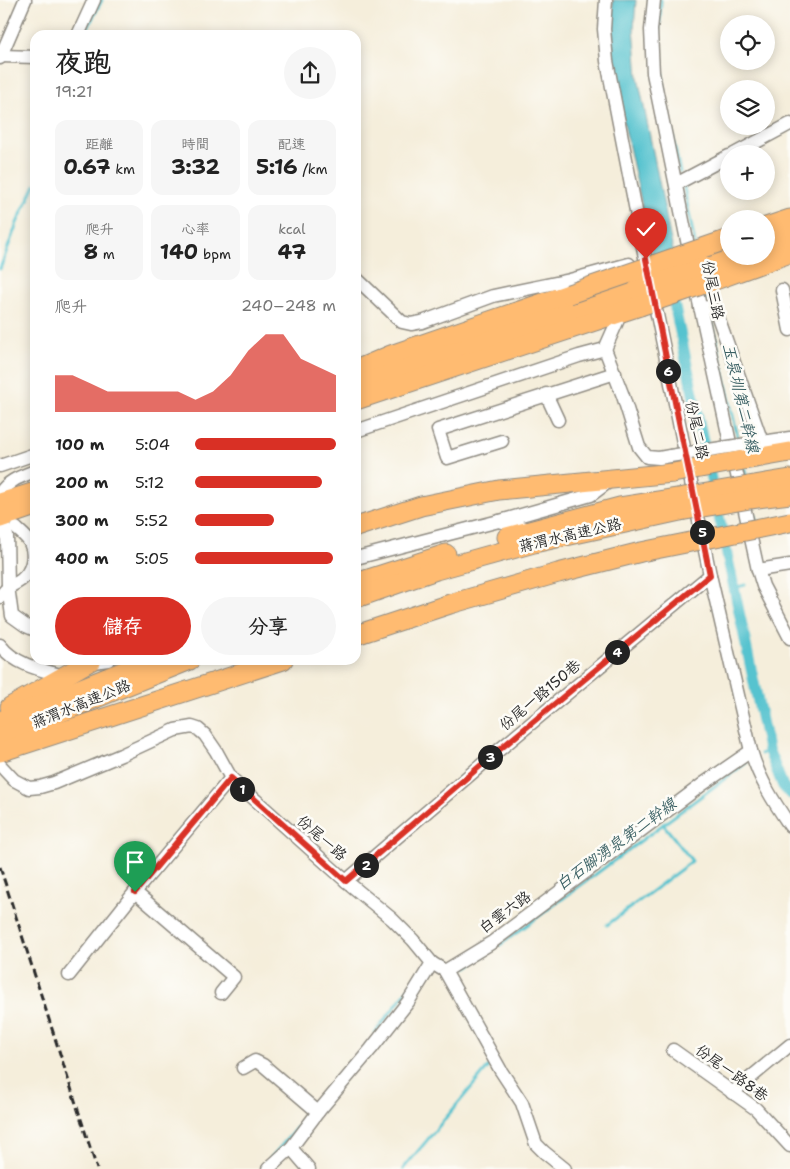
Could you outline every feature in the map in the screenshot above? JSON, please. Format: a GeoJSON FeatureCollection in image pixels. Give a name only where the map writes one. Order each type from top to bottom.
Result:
{"type":"FeatureCollection","features":[{"type":"Feature","properties":{"kind":"highway"},"geometry":{"type":"LineString","coordinates":[[775,223],[790,219]]}},
{"type":"Feature","properties":{"kind":"highway"},"geometry":{"type":"LineString","coordinates":[[775,242],[790,236]]}},
{"type":"Feature","properties":{"kind":"highway"},"geometry":{"type":"LineString","coordinates":[[361,368],[391,355],[720,242]]}},
{"type":"Feature","properties":{"kind":"highway"},"geometry":{"type":"LineString","coordinates":[[361,384],[638,298],[790,253]]}},
{"type":"Feature","properties":{"kind":"highway"},"geometry":{"type":"LineString","coordinates":[[711,276],[790,261]]}},
{"type":"Feature","properties":{"kind":"highway"},"geometry":{"type":"LineString","coordinates":[[711,276],[723,265]]}},
{"type":"Feature","properties":{"kind":"highway"},"geometry":{"type":"LineString","coordinates":[[361,398],[621,313],[638,298]]}},
{"type":"Feature","properties":{"kind":"highway"},"geometry":{"type":"LineString","coordinates":[[361,525],[421,506],[489,492],[611,480],[672,465],[742,453],[790,452]]}},
{"type":"Feature","properties":{"kind":"highway","name":"蔣渭水高速公路"},"geometry":{"type":"LineString","coordinates":[[361,596],[436,570],[525,545],[679,504],[749,493],[790,479]]}},
{"type":"Feature","properties":{"kind":"highway","name":"蔣渭水高速公路"},"geometry":{"type":"LineString","coordinates":[[749,493],[790,494]]}},
{"type":"Feature","properties":{"kind":"highway"},"geometry":{"type":"LineString","coordinates":[[4,516],[30,496]]}},
{"type":"Feature","properties":{"kind":"highway","name":"蔣渭水高速公路"},"geometry":{"type":"LineString","coordinates":[[361,581],[421,561],[620,507],[679,504]]}},
{"type":"Feature","properties":{"kind":"highway"},"geometry":{"type":"LineString","coordinates":[[4,516],[30,508]]}},
{"type":"Feature","properties":{"kind":"highway"},"geometry":{"type":"LineString","coordinates":[[361,633],[450,604],[558,573],[641,552],[790,522]]}},
{"type":"Feature","properties":{"kind":"highway"},"geometry":{"type":"LineString","coordinates":[[0,712],[82,665]]}},
{"type":"Feature","properties":{"kind":"highway","name":"蔣渭水高速公路"},"geometry":{"type":"LineString","coordinates":[[0,737],[141,665]]}},
{"type":"Feature","properties":{"kind":"highway","name":"蔣渭水高速公路"},"geometry":{"type":"LineString","coordinates":[[0,737],[178,665]]}},
{"type":"Feature","properties":{"kind":"highway"},"geometry":{"type":"LineString","coordinates":[[0,737],[23,744],[268,665]]}},
{"type":"Feature","properties":{"kind":"street"},"geometry":{"type":"LineString","coordinates":[[25,0],[0,57],[30,57]]}},
{"type":"Feature","properties":{"kind":"street"},"geometry":{"type":"LineString","coordinates":[[80,30],[94,0]]}},
{"type":"Feature","properties":{"kind":"street","name":"份尾二路"},"geometry":{"type":"LineString","coordinates":[[606,0],[604,29],[606,61],[710,575],[756,769],[764,787],[790,826]]}},
{"type":"Feature","properties":{"kind":"street","name":"份尾三路"},"geometry":{"type":"LineString","coordinates":[[654,0],[650,30],[653,73],[700,308],[758,570],[763,586],[790,638]]}},
{"type":"Feature","properties":{"kind":"street"},"geometry":{"type":"LineString","coordinates":[[751,145],[790,124]]}},
{"type":"Feature","properties":{"kind":"street"},"geometry":{"type":"LineString","coordinates":[[676,184],[720,161]]}},
{"type":"Feature","properties":{"kind":"street"},"geometry":{"type":"LineString","coordinates":[[361,283],[402,322],[411,324],[422,322],[493,296],[587,276],[646,259]]}},
{"type":"Feature","properties":{"kind":"street"},"geometry":{"type":"LineString","coordinates":[[782,290],[790,330]]}},
{"type":"Feature","properties":{"kind":"street"},"geometry":{"type":"LineString","coordinates":[[700,308],[709,307],[716,311],[762,442]]}},
{"type":"Feature","properties":{"kind":"street"},"geometry":{"type":"LineString","coordinates":[[621,313],[605,349],[642,453],[647,457],[672,465]]}},
{"type":"Feature","properties":{"kind":"street"},"geometry":{"type":"LineString","coordinates":[[361,429],[605,349]]}},
{"type":"Feature","properties":{"kind":"street"},"geometry":{"type":"LineString","coordinates":[[502,441],[447,458],[438,430],[614,373]]}},
{"type":"Feature","properties":{"kind":"street"},"geometry":{"type":"LineString","coordinates":[[546,394],[558,420]]}},
{"type":"Feature","properties":{"kind":"street"},"geometry":{"type":"LineString","coordinates":[[742,453],[762,442],[790,438]]}},
{"type":"Feature","properties":{"kind":"street"},"geometry":{"type":"LineString","coordinates":[[0,466],[30,456]]}},
{"type":"Feature","properties":{"kind":"street"},"geometry":{"type":"LineString","coordinates":[[0,493],[13,479],[30,473]]}},
{"type":"Feature","properties":{"kind":"street"},"geometry":{"type":"LineString","coordinates":[[361,557],[591,495],[611,480]]}},
{"type":"Feature","properties":{"kind":"street"},"geometry":{"type":"LineString","coordinates":[[4,516],[30,536]]}},
{"type":"Feature","properties":{"kind":"street"},"geometry":{"type":"LineString","coordinates":[[4,516],[8,536],[8,586],[12,616],[30,628]]}},
{"type":"Feature","properties":{"kind":"street"},"geometry":{"type":"LineString","coordinates":[[499,521],[532,530]]}},
{"type":"Feature","properties":{"kind":"street"},"geometry":{"type":"LineString","coordinates":[[8,560],[18,546],[30,540]]}},
{"type":"Feature","properties":{"kind":"street"},"geometry":{"type":"LineString","coordinates":[[758,570],[790,565]]}},
{"type":"Feature","properties":{"kind":"street"},"geometry":{"type":"LineString","coordinates":[[0,597],[8,586],[20,581],[30,569]]}},
{"type":"Feature","properties":{"kind":"street","name":"份尾一路150巷"},"geometry":{"type":"LineString","coordinates":[[346,881],[493,755],[710,575]]}},
{"type":"Feature","properties":{"kind":"street"},"geometry":{"type":"LineString","coordinates":[[0,645],[14,658],[26,665],[64,676]]}},
{"type":"Feature","properties":{"kind":"street","name":"份尾一路"},"geometry":{"type":"LineString","coordinates":[[0,765],[14,780],[29,788],[40,787],[104,762],[175,730],[192,727],[198,729],[205,735],[231,778],[392,920],[413,940],[432,963],[445,971],[501,1071],[522,1103],[536,1144],[565,1169]]}},
{"type":"Feature","properties":{"kind":"street","name":"白雲六路"},"geometry":{"type":"LineString","coordinates":[[445,971],[491,943],[695,790],[731,766],[741,756],[751,752]]}},
{"type":"Feature","properties":{"kind":"street"},"geometry":{"type":"LineString","coordinates":[[69,975],[135,892],[231,778]]}},
{"type":"Feature","properties":{"kind":"street"},"geometry":{"type":"LineString","coordinates":[[135,892],[234,977],[221,993]]}},
{"type":"Feature","properties":{"kind":"street"},"geometry":{"type":"LineString","coordinates":[[268,1169],[291,1148],[408,1002],[432,963]]}},
{"type":"Feature","properties":{"kind":"street"},"geometry":{"type":"LineString","coordinates":[[732,1093],[790,1045]]}},
{"type":"Feature","properties":{"kind":"street","name":"份尾一路8巷"},"geometry":{"type":"LineString","coordinates":[[673,1050],[756,1108],[790,1146]]}},
{"type":"Feature","properties":{"kind":"street"},"geometry":{"type":"LineString","coordinates":[[243,1068],[255,1061],[263,1065],[318,1112]]}},
{"type":"Feature","properties":{"kind":"street"},"geometry":{"type":"LineString","coordinates":[[291,1148],[309,1169]]}},
{"type":"Feature","properties":{"kind":"water"},"geometry":{"type":"Polygon","coordinates":[[[613,0],[636,0],[634,28],[638,77],[673,251],[653,256],[611,60],[613,0]]]}},
{"type":"Feature","properties":{"kind":"waterway"},"geometry":{"type":"LineString","coordinates":[[87,30],[102,0]]}},
{"type":"Feature","properties":{"kind":"waterway","name":"玉泉圳第二幹線"},"geometry":{"type":"LineString","coordinates":[[661,0],[659,37],[665,103]]}},
{"type":"Feature","properties":{"kind":"waterway","name":"玉泉圳第二幹線"},"geometry":{"type":"LineString","coordinates":[[667,109],[680,172]]}},
{"type":"Feature","properties":{"kind":"waterway","name":"玉泉圳第二幹線"},"geometry":{"type":"LineString","coordinates":[[684,187],[695,244]]}},
{"type":"Feature","properties":{"kind":"waterway"},"geometry":{"type":"LineString","coordinates":[[0,269],[17,223],[30,196]]}},
{"type":"Feature","properties":{"kind":"waterway"},"geometry":{"type":"LineString","coordinates":[[671,289],[768,749],[783,786],[790,794]]}},
{"type":"Feature","properties":{"kind":"waterway","name":"玉泉圳第二幹線"},"geometry":{"type":"LineString","coordinates":[[705,289],[707,299]]}},
{"type":"Feature","properties":{"kind":"waterway","name":"玉泉圳第二幹線"},"geometry":{"type":"LineString","coordinates":[[710,312],[739,443]]}},
{"type":"Feature","properties":{"kind":"waterway","name":"玉泉圳第二幹線"},"geometry":{"type":"LineString","coordinates":[[744,466],[747,479]]}},
{"type":"Feature","properties":{"kind":"waterway","name":"玉泉圳第二幹線"},"geometry":{"type":"LineString","coordinates":[[755,515],[756,523]]}},
{"type":"Feature","properties":{"kind":"waterway"},"geometry":{"type":"LineString","coordinates":[[734,588],[745,585]]}},
{"type":"Feature","properties":{"kind":"waterway","name":"白石腳湧泉第二幹線"},"geometry":{"type":"LineString","coordinates":[[761,754],[768,749]]}},
{"type":"Feature","properties":{"kind":"waterway","name":"白石腳湧泉第二幹線"},"geometry":{"type":"LineString","coordinates":[[500,945],[746,763]]}},
{"type":"Feature","properties":{"kind":"waterway"},"geometry":{"type":"LineString","coordinates":[[607,925],[692,861],[663,824]]}},
{"type":"Feature","properties":{"kind":"waterway","name":"白石腳湧泉第二幹線"},"geometry":{"type":"LineString","coordinates":[[467,967],[490,951]]}},
{"type":"Feature","properties":{"kind":"waterway","name":"白石腳湧泉第二幹線"},"geometry":{"type":"LineString","coordinates":[[437,957],[448,966]]}},
{"type":"Feature","properties":{"kind":"waterway","name":"白石腳湧泉第二幹線"},"geometry":{"type":"LineString","coordinates":[[375,1033],[412,984]]}},
{"type":"Feature","properties":{"kind":"waterway"},"geometry":{"type":"LineString","coordinates":[[403,1169],[492,1065]]}},
{"type":"Feature","properties":{"kind":"waterway","name":"白石腳湧泉第二幹線"},"geometry":{"type":"LineString","coordinates":[[270,1159],[309,1113]]}},
{"type":"Feature","properties":{"kind":"railway"},"geometry":{"type":"LineString","coordinates":[[0,867],[97,1169]]}},
{"type":"Feature","properties":{"kind":"route"},"geometry":{"type":"LineString","coordinates":[[135,892],[231,778],[346,881],[638,633],[710,575],[646,259]]}}]}
